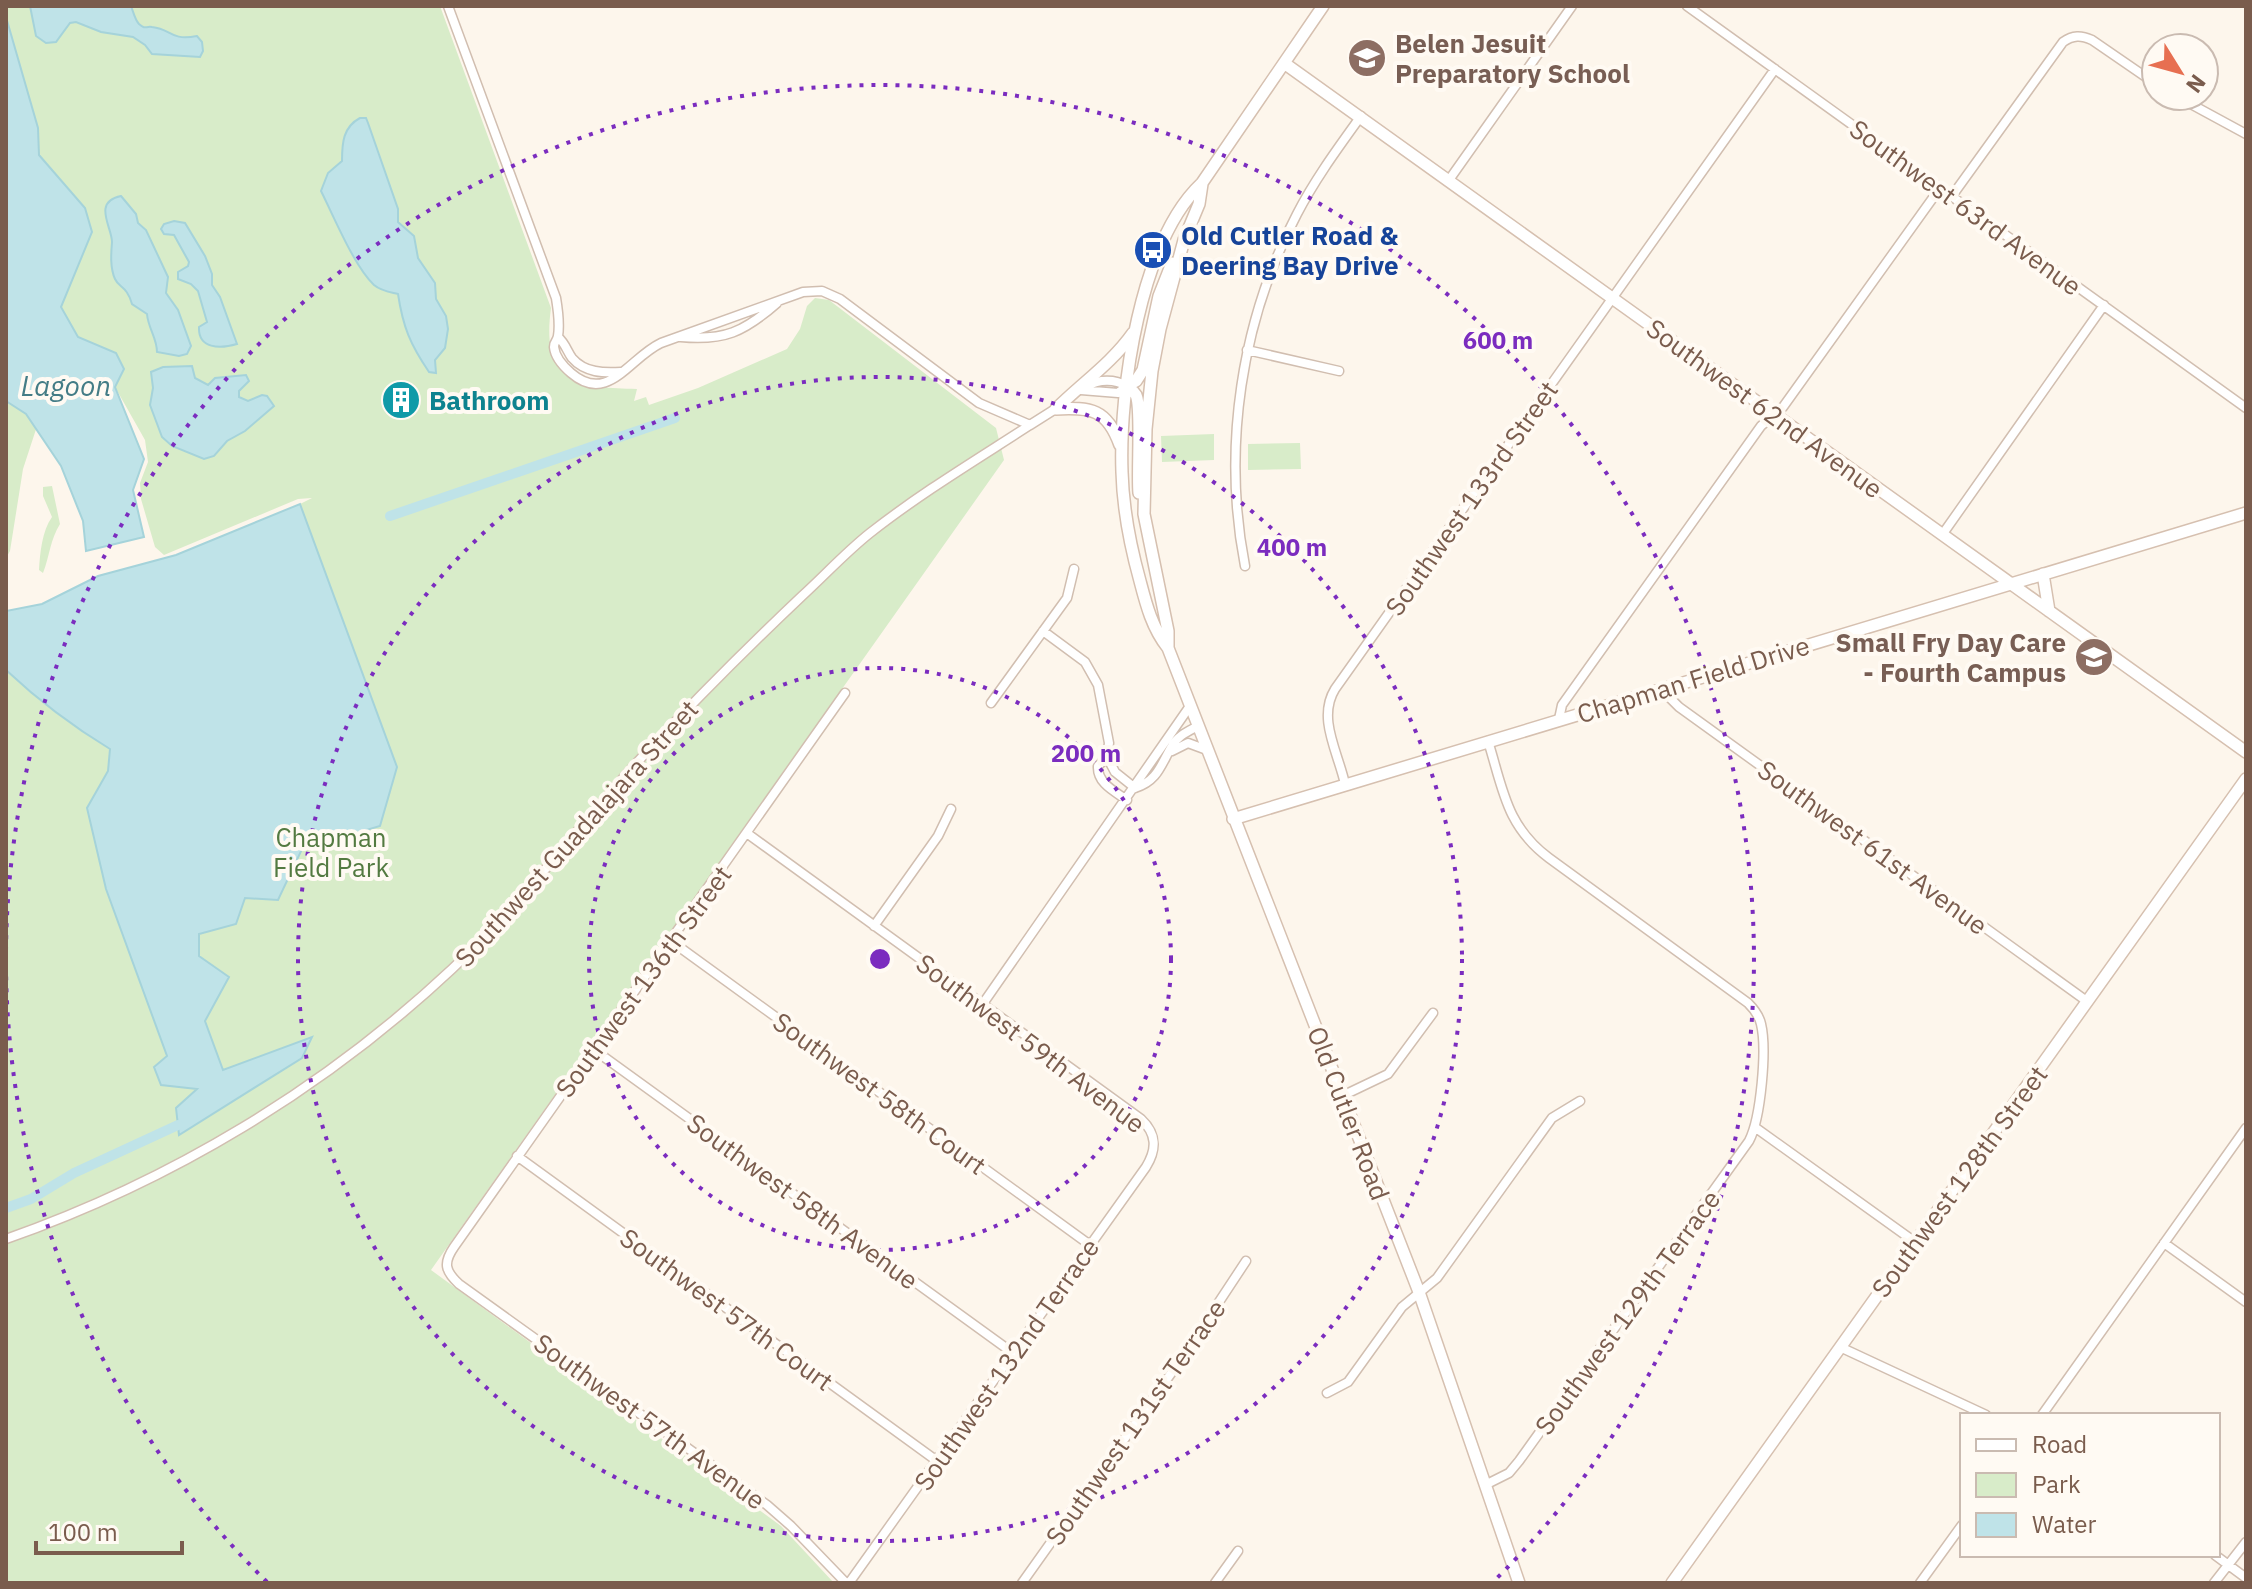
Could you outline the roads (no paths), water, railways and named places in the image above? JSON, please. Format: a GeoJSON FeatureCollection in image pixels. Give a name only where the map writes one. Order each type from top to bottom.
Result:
{"type":"FeatureCollection","features":[{"type":"Feature","properties":{"kind":"street"},"geometry":{"type":"LineString","coordinates":[[448,6],[556,298],[558,337],[555,352],[564,367],[577,377],[589,383],[611,383],[650,348],[813,291],[836,297],[979,403],[1030,425]]}},
{"type":"Feature","properties":{"kind":"street"},"geometry":{"type":"LineString","coordinates":[[1127,386],[1133,333],[1153,270],[1175,219],[1323,6]]}},
{"type":"Feature","properties":{"kind":"street"},"geometry":{"type":"LineString","coordinates":[[1449,180],[1572,6]]}},
{"type":"Feature","properties":{"kind":"street","name":"Southwest 63rd Avenue"},"geometry":{"type":"LineString","coordinates":[[1687,6],[2246,408]]}},
{"type":"Feature","properties":{"kind":"street"},"geometry":{"type":"LineString","coordinates":[[1952,196],[2063,42],[2080,36],[2092,40],[2140,73]]}},
{"type":"Feature","properties":{"kind":"street","name":"Southwest 62nd Avenue"},"geometry":{"type":"LineString","coordinates":[[1284,63],[2246,752]]}},
{"type":"Feature","properties":{"kind":"street","name":"Southwest 133rd Street"},"geometry":{"type":"LineString","coordinates":[[1345,784],[1326,718],[1330,696],[1775,69]]}},
{"type":"Feature","properties":{"kind":"street"},"geometry":{"type":"LineString","coordinates":[[2205,112],[2246,134]]}},
{"type":"Feature","properties":{"kind":"street"},"geometry":{"type":"LineString","coordinates":[[1245,566],[1237,511],[1235,464],[1247,350],[1265,289],[1288,231],[1321,173],[1361,116]]}},
{"type":"Feature","properties":{"kind":"street"},"geometry":{"type":"LineString","coordinates":[[1127,386],[1136,381],[1143,370],[1159,296],[1199,204],[1202,183]]}},
{"type":"Feature","properties":{"kind":"street"},"geometry":{"type":"LineString","coordinates":[[1559,719],[1562,705],[1761,426],[1793,394],[1940,188]]}},
{"type":"Feature","properties":{"kind":"street","name":"Old Cutler Road"},"geometry":{"type":"LineString","coordinates":[[1168,648],[1168,631],[1144,514],[1150,390],[1160,329],[1184,240]]}},
{"type":"Feature","properties":{"kind":"street"},"geometry":{"type":"LineString","coordinates":[[678,337],[718,338],[746,328],[780,300]]}},
{"type":"Feature","properties":{"kind":"street"},"geometry":{"type":"LineString","coordinates":[[1942,535],[2104,305]]}},
{"type":"Feature","properties":{"kind":"street"},"geometry":{"type":"LineString","coordinates":[[1056,409],[1114,357],[1133,333]]}},
{"type":"Feature","properties":{"kind":"street"},"geometry":{"type":"LineString","coordinates":[[1247,350],[1339,371]]}},
{"type":"Feature","properties":{"kind":"street"},"geometry":{"type":"LineString","coordinates":[[1127,386],[1138,401],[1137,472],[1144,514]]}},
{"type":"Feature","properties":{"kind":"street","name":"Old Cutler Road"},"geometry":{"type":"LineString","coordinates":[[1127,386],[1121,449],[1125,509],[1137,570],[1158,635],[1168,648],[1419,1292],[1519,1583]]}},
{"type":"Feature","properties":{"kind":"street","name":"Southwest Guadalajara Street"},"geometry":{"type":"LineString","coordinates":[[6,1239],[89,1208],[241,1130],[297,1095],[359,1048],[489,934],[670,727],[869,534],[1080,390],[1118,393],[1127,386]]}},
{"type":"Feature","properties":{"kind":"street"},"geometry":{"type":"LineString","coordinates":[[1056,409],[1082,409],[1100,414],[1115,430],[1121,449]]}},
{"type":"Feature","properties":{"kind":"street","name":"Chapman Field Drive"},"geometry":{"type":"LineString","coordinates":[[1233,819],[2246,513]]}},
{"type":"Feature","properties":{"kind":"street"},"geometry":{"type":"LineString","coordinates":[[991,703],[1067,598],[1074,569]]}},
{"type":"Feature","properties":{"kind":"street"},"geometry":{"type":"LineString","coordinates":[[2043,574],[2049,611]]}},
{"type":"Feature","properties":{"kind":"street"},"geometry":{"type":"LineString","coordinates":[[1043,631],[1085,662],[1095,679],[1108,735],[1107,757],[1115,772],[1135,788]]}},
{"type":"Feature","properties":{"kind":"street","name":"Southwest 61st Avenue"},"geometry":{"type":"LineString","coordinates":[[1661,689],[1679,707],[2088,1002]]}},
{"type":"Feature","properties":{"kind":"street","name":"Southwest 136th Street"},"geometry":{"type":"LineString","coordinates":[[446,1269],[450,1252],[845,693]]}},
{"type":"Feature","properties":{"kind":"street"},"geometry":{"type":"LineString","coordinates":[[982,1005],[1190,706]]}},
{"type":"Feature","properties":{"kind":"street"},"geometry":{"type":"LineString","coordinates":[[1135,788],[1148,784],[1174,743],[1198,726]]}},
{"type":"Feature","properties":{"kind":"street"},"geometry":{"type":"LineString","coordinates":[[1488,741],[1514,819],[1530,843],[1741,997],[1757,1013],[1762,1042],[1756,1128],[1915,1242]]}},
{"type":"Feature","properties":{"kind":"street"},"geometry":{"type":"LineString","coordinates":[[1169,754],[1188,743],[1207,750]]}},
{"type":"Feature","properties":{"kind":"street"},"geometry":{"type":"LineString","coordinates":[[1107,757],[1098,766],[1099,775],[1106,785],[1127,800]]}},
{"type":"Feature","properties":{"kind":"street","name":"Southwest 128th Street"},"geometry":{"type":"LineString","coordinates":[[1672,1583],[2246,779]]}},
{"type":"Feature","properties":{"kind":"street"},"geometry":{"type":"LineString","coordinates":[[874,926],[938,836],[951,809]]}},
{"type":"Feature","properties":{"kind":"street","name":"Southwest 59th Avenue"},"geometry":{"type":"LineString","coordinates":[[748,834],[1141,1119],[1155,1141]]}},
{"type":"Feature","properties":{"kind":"street","name":"Southwest 58th Court"},"geometry":{"type":"LineString","coordinates":[[671,941],[1090,1245]]}},
{"type":"Feature","properties":{"kind":"street"},"geometry":{"type":"LineString","coordinates":[[1342,1096],[1388,1074],[1433,1013]]}},
{"type":"Feature","properties":{"kind":"street","name":"Southwest 58th Avenue"},"geometry":{"type":"LineString","coordinates":[[593,1049],[1013,1353]]}},
{"type":"Feature","properties":{"kind":"street"},"geometry":{"type":"LineString","coordinates":[[1327,1393],[1348,1382],[1402,1307],[1437,1278],[1552,1118],[1580,1101]]}},
{"type":"Feature","properties":{"kind":"street","name":"Southwest 129th Terrace"},"geometry":{"type":"LineString","coordinates":[[1487,1484],[1509,1473],[1519,1461],[1740,1155],[1756,1128]]}},
{"type":"Feature","properties":{"kind":"street"},"geometry":{"type":"LineString","coordinates":[[2043,1413],[2246,1129]]}},
{"type":"Feature","properties":{"kind":"street","name":"Southwest 132nd Terrace"},"geometry":{"type":"LineString","coordinates":[[848,1583],[1149,1162],[1155,1141]]}},
{"type":"Feature","properties":{"kind":"street","name":"Southwest 57th Court"},"geometry":{"type":"LineString","coordinates":[[517,1156],[937,1461]]}},
{"type":"Feature","properties":{"kind":"street"},"geometry":{"type":"LineString","coordinates":[[2164,1243],[2246,1302]]}},
{"type":"Feature","properties":{"kind":"street","name":"Southwest 131st Terrace"},"geometry":{"type":"LineString","coordinates":[[1022,1583],[1195,1340],[1246,1261]]}},
{"type":"Feature","properties":{"kind":"street","name":"Southwest 57th Avenue"},"geometry":{"type":"LineString","coordinates":[[446,1269],[459,1284],[767,1505],[848,1583]]}},
{"type":"Feature","properties":{"kind":"street"},"geometry":{"type":"LineString","coordinates":[[1840,1347],[1982,1413]]}},
{"type":"Feature","properties":{"kind":"street"},"geometry":{"type":"LineString","coordinates":[[1920,1583],[1960,1528]]}},
{"type":"Feature","properties":{"kind":"street"},"geometry":{"type":"LineString","coordinates":[[2214,1583],[2246,1542]]}},
{"type":"Feature","properties":{"kind":"street"},"geometry":{"type":"LineString","coordinates":[[1215,1583],[1238,1551]]}},
{"type":"Feature","properties":{"kind":"street"},"geometry":{"type":"LineString","coordinates":[[2218,1557],[2246,1578]]}},
{"type":"Feature","properties":{"kind":"water"},"geometry":{"type":"Polygon","coordinates":[[[30,6],[131,6],[141,26],[159,28],[181,37],[197,36],[202,42],[203,51],[200,57],[152,54],[133,37],[101,32],[76,22],[70,23],[56,42],[46,43],[36,36],[30,6]]]}},
{"type":"Feature","properties":{"kind":"water","name":"Lagoon"},"geometry":{"type":"Polygon","coordinates":[[[6,17],[38,128],[39,155],[85,208],[92,232],[61,307],[78,337],[116,353],[124,369],[115,387],[144,459],[133,490],[144,537],[86,551],[83,521],[61,466],[26,414],[6,401],[6,17]]]}},
{"type":"Feature","properties":{"kind":"water"},"geometry":{"type":"Polygon","coordinates":[[[360,118],[366,118],[368,123],[398,209],[398,222],[414,236],[418,258],[435,283],[436,299],[446,316],[448,329],[445,348],[435,360],[436,373],[429,372],[412,344],[398,294],[380,289],[367,277],[345,241],[321,191],[328,173],[342,161],[347,131],[360,118]]]}},
{"type":"Feature","properties":{"kind":"water"},"geometry":{"type":"Polygon","coordinates":[[[121,196],[146,230],[168,277],[166,293],[178,310],[191,346],[187,354],[179,356],[157,352],[147,314],[132,304],[115,279],[105,209],[112,199],[121,196]]]}},
{"type":"Feature","properties":{"kind":"water"},"geometry":{"type":"Polygon","coordinates":[[[174,221],[185,223],[205,256],[212,274],[212,285],[220,297],[237,344],[217,347],[202,340],[199,327],[207,322],[198,291],[191,284],[178,279],[178,272],[189,262],[174,235],[164,234],[161,229],[164,224],[174,221]]]}},
{"type":"Feature","properties":{"kind":"water"},"geometry":{"type":"Polygon","coordinates":[[[192,366],[195,378],[208,385],[215,378],[246,375],[249,381],[239,391],[239,397],[248,401],[267,396],[274,406],[245,431],[227,441],[214,456],[204,459],[172,446],[162,437],[150,405],[153,388],[151,372],[163,367],[192,366]]]}},
{"type":"Feature","properties":{"kind":"water"},"geometry":{"type":"Polygon","coordinates":[[[300,504],[397,767],[380,826],[302,849],[278,900],[245,898],[236,924],[199,934],[199,956],[229,977],[205,1021],[223,1070],[312,1037],[302,1058],[179,1135],[176,1108],[197,1089],[161,1085],[154,1067],[167,1056],[106,889],[87,808],[108,771],[110,749],[56,712],[6,670],[6,611],[42,604],[98,576],[176,555],[300,504]]]}},
{"type":"Feature","properties":{"kind":"waterway"},"geometry":{"type":"LineString","coordinates":[[390,516],[675,418]]}},
{"type":"Feature","properties":{"kind":"waterway"},"geometry":{"type":"LineString","coordinates":[[6,1208],[31,1199],[74,1173],[178,1125]]}},
{"type":"Feature","properties":{"kind":"place","name":"Belen Jesuit Preparatory School"},"geometry":{"type":"Point","coordinates":[1367,58]}},
{"type":"Feature","properties":{"kind":"place","name":"Old Cutler Road & Deering Bay Drive"},"geometry":{"type":"Point","coordinates":[1153,250]}},
{"type":"Feature","properties":{"kind":"place","name":"Bathroom"},"geometry":{"type":"Point","coordinates":[401,400]}},
{"type":"Feature","properties":{"kind":"place","name":"Small Fry Day Care - Fourth Campus"},"geometry":{"type":"Point","coordinates":[2094,657]}},
{"type":"Feature","properties":{"kind":"park label","name":"Chapman Field Park"},"geometry":{"type":"Point","coordinates":[331,852]}}]}
